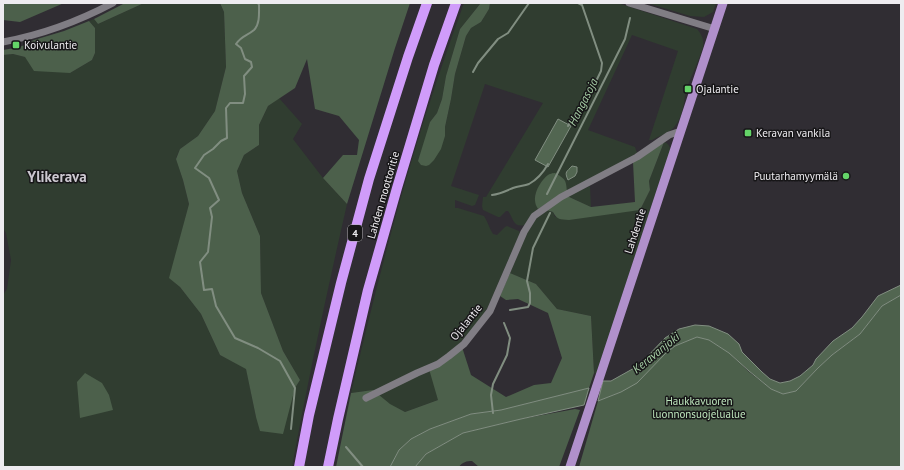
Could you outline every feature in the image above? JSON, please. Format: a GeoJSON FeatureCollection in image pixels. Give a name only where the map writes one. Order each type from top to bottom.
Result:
{"type":"FeatureCollection","features":[{"type":"Feature","properties":{"kind":"highway","name":"Lahden moottoritie"},"geometry":{"type":"LineString","coordinates":[[299,467],[309,415],[339,290],[369,179],[427,3]]}},
{"type":"Feature","properties":{"kind":"highway","name":"Lahden moottoritie"},"geometry":{"type":"LineString","coordinates":[[328,467],[370,283],[434,65],[456,3]]}},
{"type":"Feature","properties":{"kind":"main road","name":"Lahdentie"},"geometry":{"type":"LineString","coordinates":[[570,467],[723,3]]}},
{"type":"Feature","properties":{"kind":"street"},"geometry":{"type":"LineString","coordinates":[[3,42],[39,33],[88,15],[113,3]]}},
{"type":"Feature","properties":{"kind":"street"},"geometry":{"type":"LineString","coordinates":[[629,3],[715,29]]}},
{"type":"Feature","properties":{"kind":"street","name":"Ojalantie"},"geometry":{"type":"LineString","coordinates":[[366,398],[438,364],[464,344],[490,311],[524,232],[534,216],[561,197],[637,157],[669,135],[681,131]]}},
{"type":"Feature","properties":{"kind":"shaded area"},"geometry":{"type":"Polygon","coordinates":[[[144,3],[220,3],[224,12],[226,67],[215,111],[198,136],[180,149],[176,158],[189,204],[170,278],[180,287],[201,314],[220,355],[246,368],[256,417],[295,388],[300,380],[283,351],[261,293],[260,236],[242,193],[237,171],[244,155],[259,145],[259,125],[268,106],[279,98],[302,124],[293,139],[323,178],[347,204],[318,336],[292,467],[3,467],[3,295],[7,289],[11,260],[6,233],[3,228],[3,55],[13,54],[25,57],[70,73],[92,60],[95,53],[95,28],[89,21],[94,19],[98,24],[144,3]]]}},
{"type":"Feature","properties":{"kind":"shaded area"},"geometry":{"type":"Polygon","coordinates":[[[464,3],[482,3],[460,29],[446,76],[442,99],[437,113],[430,122],[445,136],[445,127],[455,74],[466,36],[471,28],[481,22],[489,9],[490,3],[618,3],[697,29],[702,37],[703,47],[686,90],[681,116],[673,128],[652,140],[649,140],[678,51],[632,35],[588,130],[635,147],[637,153],[600,175],[567,191],[543,181],[538,188],[535,197],[538,209],[525,225],[521,226],[514,222],[508,211],[498,217],[483,210],[483,197],[486,197],[543,103],[485,84],[451,186],[479,195],[475,205],[472,206],[455,200],[455,208],[484,216],[493,234],[497,235],[507,226],[519,231],[520,233],[488,307],[480,320],[461,342],[438,400],[405,412],[390,405],[373,390],[351,393],[365,333],[405,183],[444,59],[464,3]]]}},
{"type":"Feature","properties":{"kind":"shaded area"},"geometry":{"type":"Polygon","coordinates":[[[647,3],[716,3],[713,12],[704,17],[690,16],[647,3]]]}},
{"type":"Feature","properties":{"kind":"shaded area"},"geometry":{"type":"Polygon","coordinates":[[[664,142],[670,147],[670,150],[596,374],[594,373],[591,316],[557,309],[536,284],[510,273],[527,233],[536,218],[546,210],[553,212],[555,217],[640,210],[650,190],[649,181],[664,142]]]}},
{"type":"Feature","properties":{"kind":"shaded area"},"geometry":{"type":"Polygon","coordinates":[[[590,186],[591,207],[567,196],[590,186]]]}},
{"type":"Feature","properties":{"kind":"green space"},"geometry":{"type":"Polygon","coordinates":[[[3,3],[64,3],[20,22],[3,20],[3,3]]]}},
{"type":"Feature","properties":{"kind":"green space"},"geometry":{"type":"Polygon","coordinates":[[[125,3],[144,3],[98,24],[94,19],[125,3]]]}},
{"type":"Feature","properties":{"kind":"green space"},"geometry":{"type":"Polygon","coordinates":[[[220,3],[410,3],[347,204],[323,178],[343,155],[357,155],[359,140],[339,116],[315,109],[307,59],[295,88],[268,106],[259,125],[259,145],[244,155],[237,171],[242,193],[260,236],[261,293],[283,351],[300,380],[295,388],[283,434],[260,431],[246,369],[220,355],[201,314],[180,287],[169,278],[189,204],[176,159],[180,149],[198,136],[215,111],[226,67],[224,12],[220,3]]]}},
{"type":"Feature","properties":{"kind":"green space"},"geometry":{"type":"Polygon","coordinates":[[[482,3],[490,3],[489,9],[481,22],[471,28],[466,36],[455,74],[445,127],[445,136],[441,149],[429,165],[421,165],[418,161],[430,122],[437,113],[442,99],[446,76],[460,29],[482,3]]]}},
{"type":"Feature","properties":{"kind":"green space"},"geometry":{"type":"Polygon","coordinates":[[[89,21],[95,28],[95,53],[92,60],[70,73],[34,71],[25,57],[13,54],[3,55],[3,50],[20,47],[34,40],[64,31],[89,21]]]}},
{"type":"Feature","properties":{"kind":"green space"},"geometry":{"type":"Polygon","coordinates":[[[664,142],[649,181],[650,190],[640,210],[569,220],[559,219],[553,212],[546,210],[567,196],[591,207],[635,202],[633,162],[664,142]]]}},
{"type":"Feature","properties":{"kind":"green space"},"geometry":{"type":"Polygon","coordinates":[[[555,173],[564,180],[567,191],[538,209],[535,201],[537,190],[549,174],[555,173]]]}},
{"type":"Feature","properties":{"kind":"green space"},"geometry":{"type":"Polygon","coordinates":[[[510,273],[536,284],[557,309],[591,316],[594,373],[589,388],[501,410],[471,414],[430,429],[411,439],[399,450],[390,467],[336,467],[351,393],[373,390],[390,404],[405,412],[438,400],[429,369],[462,347],[471,375],[506,397],[534,385],[551,383],[562,358],[548,313],[518,299],[506,300],[500,296],[510,273]]]}},
{"type":"Feature","properties":{"kind":"green space","name":"Haukkavuoren luonnonsuojelualue"},"geometry":{"type":"Polygon","coordinates":[[[901,295],[901,467],[579,467],[598,401],[621,392],[675,346],[697,337],[709,340],[729,353],[749,372],[771,389],[783,394],[796,391],[832,355],[860,334],[882,306],[901,295]]]}},
{"type":"Feature","properties":{"kind":"green space"},"geometry":{"type":"Polygon","coordinates":[[[85,373],[102,383],[109,395],[113,410],[80,418],[77,382],[85,373]]]}},
{"type":"Feature","properties":{"kind":"green space"},"geometry":{"type":"Polygon","coordinates":[[[575,409],[580,410],[559,467],[479,467],[472,461],[468,461],[459,467],[415,467],[426,454],[463,433],[521,419],[575,409]]]}},
{"type":"Feature","properties":{"kind":"water"},"geometry":{"type":"Polygon","coordinates":[[[558,119],[571,126],[548,167],[535,160],[558,119]]]}},
{"type":"Feature","properties":{"kind":"water"},"geometry":{"type":"Polygon","coordinates":[[[572,166],[577,167],[577,172],[575,176],[568,180],[566,173],[572,166]]]}},
{"type":"Feature","properties":{"kind":"water","name":"Keravanjoki"},"geometry":{"type":"Polygon","coordinates":[[[901,285],[901,295],[882,306],[860,334],[832,355],[796,391],[783,394],[771,389],[729,353],[709,340],[697,337],[675,346],[665,354],[637,383],[621,392],[598,401],[603,381],[611,381],[636,367],[665,338],[679,329],[695,325],[709,326],[728,334],[739,344],[742,352],[770,379],[780,383],[790,381],[800,376],[813,365],[816,359],[833,341],[852,328],[878,296],[901,285]]]}},
{"type":"Feature","properties":{"kind":"water"},"geometry":{"type":"Polygon","coordinates":[[[589,388],[584,405],[463,433],[426,454],[415,467],[390,467],[399,450],[411,439],[430,429],[471,414],[501,410],[589,388]]]}},
{"type":"Feature","properties":{"kind":"waterway"},"geometry":{"type":"LineString","coordinates":[[258,3],[259,18],[256,28],[240,39],[236,44],[241,48],[245,59],[251,62],[252,67],[244,76],[245,94],[243,103],[230,103],[226,108],[227,138],[204,155],[195,168],[209,178],[219,200],[210,208],[212,217],[208,252],[200,262],[204,290],[212,289],[216,306],[235,338],[258,348],[280,361],[295,388],[291,429]]}},
{"type":"Feature","properties":{"kind":"waterway"},"geometry":{"type":"LineString","coordinates":[[473,72],[478,63],[498,39],[508,33],[529,3]]}},
{"type":"Feature","properties":{"kind":"waterway"},"geometry":{"type":"LineString","coordinates":[[568,126],[577,110],[587,100],[601,71],[602,63],[582,5],[578,3]]}},
{"type":"Feature","properties":{"kind":"waterway","name":"Hangasoja"},"geometry":{"type":"LineString","coordinates":[[547,194],[625,39],[630,18]]}},
{"type":"Feature","properties":{"kind":"waterway"},"geometry":{"type":"LineString","coordinates":[[492,195],[529,184],[540,176],[548,164]]}},
{"type":"Feature","properties":{"kind":"waterway","name":"Hangasoja"},"geometry":{"type":"LineString","coordinates":[[510,310],[528,307],[530,303],[530,293],[527,281],[533,248],[550,213]]}},
{"type":"Feature","properties":{"kind":"waterway","name":"Hangasoja"},"geometry":{"type":"LineString","coordinates":[[493,413],[491,395],[493,384],[507,355],[510,338],[504,323]]}},
{"type":"Feature","properties":{"kind":"waterway"},"geometry":{"type":"LineString","coordinates":[[346,447],[363,467]]}},
{"type":"Feature","properties":{"kind":"place","name":"Koivulantie"},"geometry":{"type":"Point","coordinates":[16,45]}},
{"type":"Feature","properties":{"kind":"place","name":"Ojalantie"},"geometry":{"type":"Point","coordinates":[688,89]}},
{"type":"Feature","properties":{"kind":"place","name":"Keravan vankila"},"geometry":{"type":"Point","coordinates":[748,133]}},
{"type":"Feature","properties":{"kind":"place","name":"Puutarhamyymälä"},"geometry":{"type":"Point","coordinates":[846,176]}},
{"type":"Feature","properties":{"kind":"district","name":"Ylikerava"},"geometry":{"type":"Point","coordinates":[57,177]}}]}
